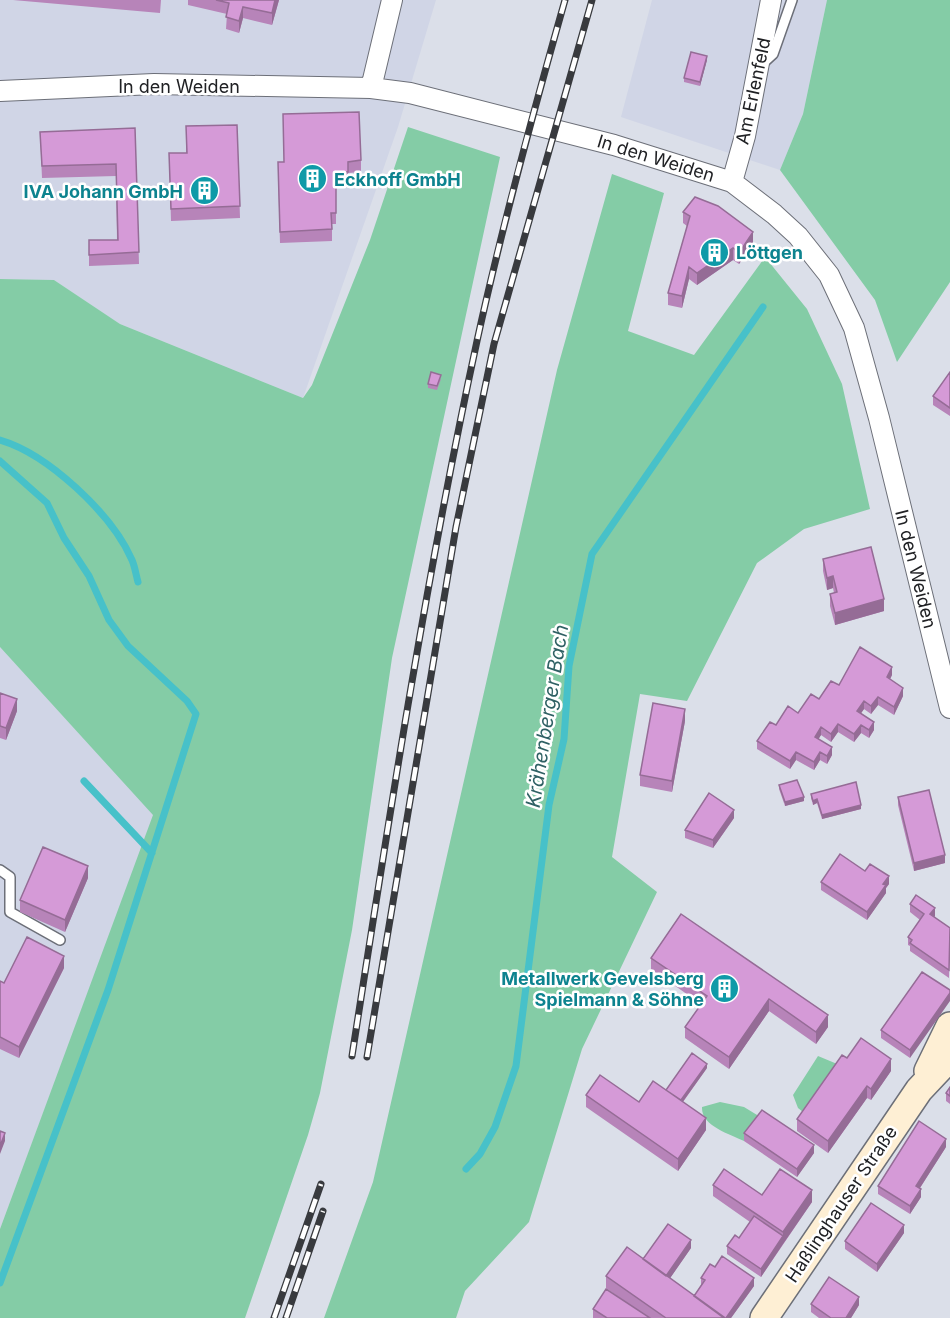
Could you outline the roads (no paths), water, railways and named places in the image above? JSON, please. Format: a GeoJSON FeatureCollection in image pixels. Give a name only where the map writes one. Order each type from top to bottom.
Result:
{"type":"FeatureCollection","features":[{"type":"Feature","properties":{"kind":"main road","name":"Haßlinghauser Straße"},"geometry":{"type":"LineString","coordinates":[[764,1318],[919,1090],[950,1026]]}},
{"type":"Feature","properties":{"kind":"main road","name":"Haßlinghauser Straße"},"geometry":{"type":"LineString","coordinates":[[919,1090],[950,1057]]}},
{"type":"Feature","properties":{"kind":"street"},"geometry":{"type":"LineString","coordinates":[[370,88],[392,0]]}},
{"type":"Feature","properties":{"kind":"street","name":"Am Erlenfeld"},"geometry":{"type":"LineString","coordinates":[[732,182],[771,0]]}},
{"type":"Feature","properties":{"kind":"street","name":"In den Weiden"},"geometry":{"type":"LineString","coordinates":[[0,91],[154,84],[370,88],[410,93],[542,125],[732,182],[774,214],[798,236],[829,275],[855,328],[950,708]]}},
{"type":"Feature","properties":{"kind":"lane"},"geometry":{"type":"LineString","coordinates":[[758,68],[773,54],[792,0]]}},
{"type":"Feature","properties":{"kind":"lane"},"geometry":{"type":"LineString","coordinates":[[0,870],[10,877],[10,912],[60,940]]}},
{"type":"Feature","properties":{"kind":"waterway","name":"Krähenberger Bach"},"geometry":{"type":"LineString","coordinates":[[466,1169],[480,1154],[495,1127],[516,1066],[549,805],[564,739],[569,666],[592,554],[763,307]]}},
{"type":"Feature","properties":{"kind":"waterway"},"geometry":{"type":"LineString","coordinates":[[0,440],[19,447],[58,472],[94,506],[123,542],[133,563],[138,582]]}},
{"type":"Feature","properties":{"kind":"waterway"},"geometry":{"type":"LineString","coordinates":[[0,461],[47,503],[64,538],[89,576],[109,620],[128,646],[187,701],[196,714],[108,990],[0,1283]]}},
{"type":"Feature","properties":{"kind":"waterway"},"geometry":{"type":"LineString","coordinates":[[84,781],[152,853]]}},
{"type":"Feature","properties":{"kind":"railway"},"geometry":{"type":"LineString","coordinates":[[352,1056],[409,698],[441,519],[497,255],[565,0]]}},
{"type":"Feature","properties":{"kind":"railway"},"geometry":{"type":"LineString","coordinates":[[367,1057],[456,527],[494,344],[592,0]]}},
{"type":"Feature","properties":{"kind":"railway"},"geometry":{"type":"LineString","coordinates":[[274,1318],[321,1184]]}},
{"type":"Feature","properties":{"kind":"railway"},"geometry":{"type":"LineString","coordinates":[[286,1318],[323,1211]]}},
{"type":"Feature","properties":{"kind":"place","name":"Eckhoff GmbH"},"geometry":{"type":"Point","coordinates":[313,179]}},
{"type":"Feature","properties":{"kind":"place","name":"IVA Johann GmbH"},"geometry":{"type":"Point","coordinates":[204,191]}},
{"type":"Feature","properties":{"kind":"place","name":"Löttgen"},"geometry":{"type":"Point","coordinates":[715,252]}},
{"type":"Feature","properties":{"kind":"place","name":"Metallwerk Gevelsberg Spielmann & Söhne"},"geometry":{"type":"Point","coordinates":[725,988]}}]}
